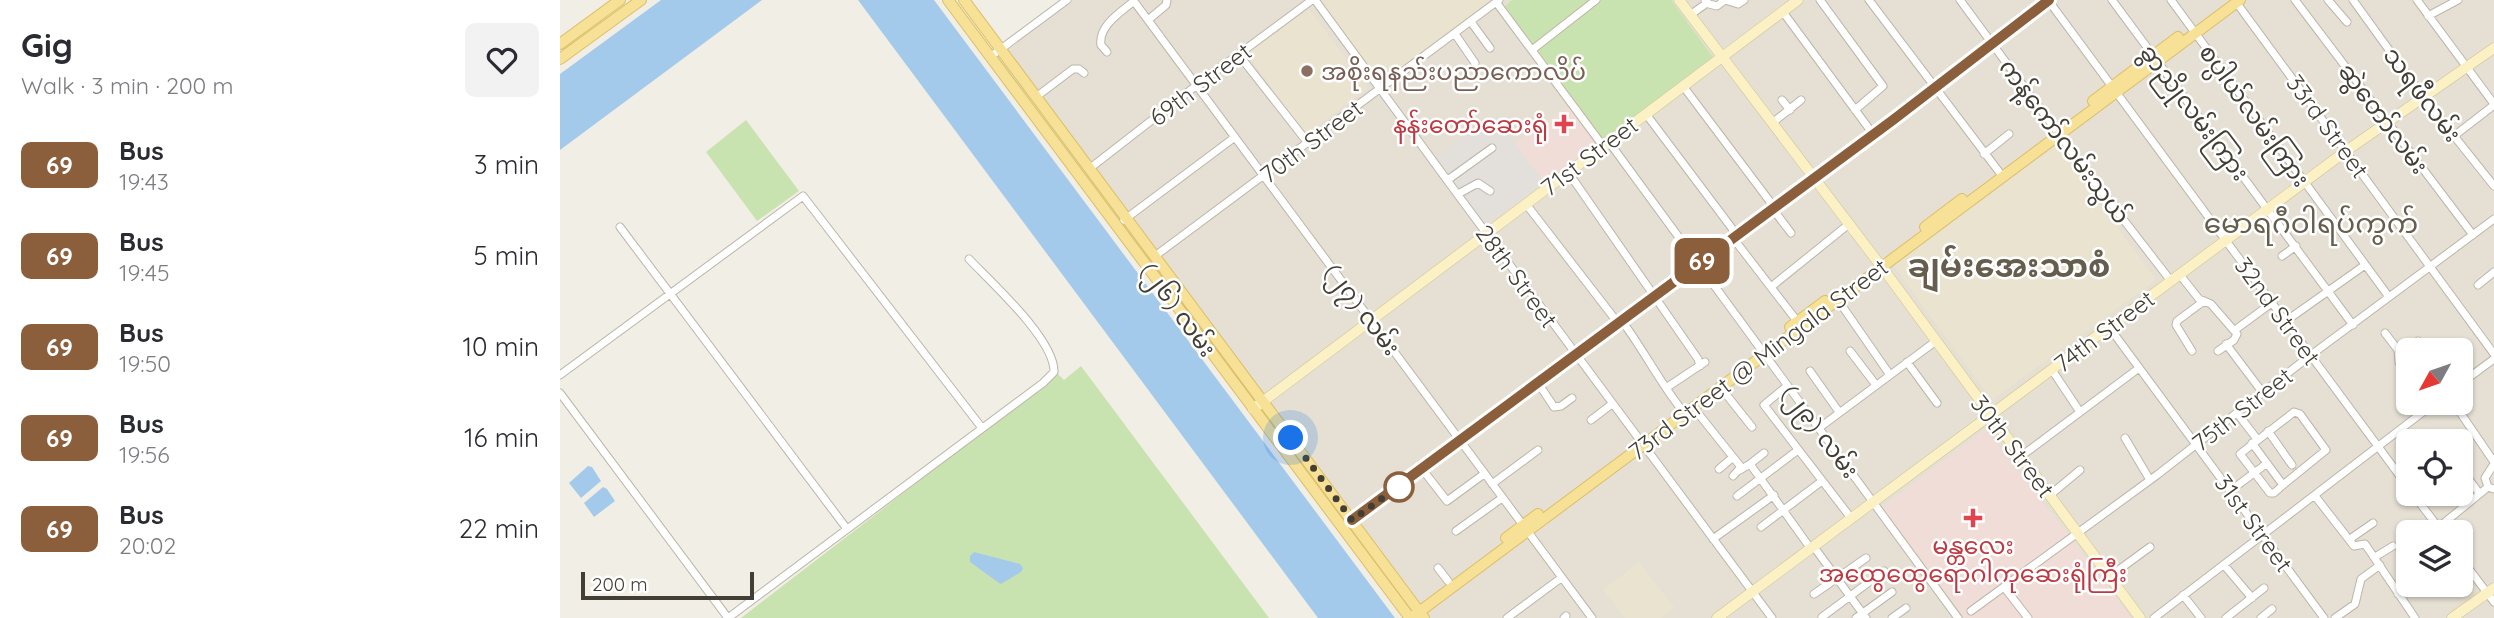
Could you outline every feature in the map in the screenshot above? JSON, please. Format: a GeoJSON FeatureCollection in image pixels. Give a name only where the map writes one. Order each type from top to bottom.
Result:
{"type":"FeatureCollection","features":[{"type":"Feature","properties":{"kind":"main road"},"geometry":{"type":"LineString","coordinates":[[560,44],[620,0]]}},
{"type":"Feature","properties":{"kind":"main road","name":"(၂၆) လမ်း"},"geometry":{"type":"LineString","coordinates":[[948,0],[990,57],[1122,221],[1155,256],[1264,401],[1413,615]]}},
{"type":"Feature","properties":{"kind":"main road","name":"(၂၆) လမ်း"},"geometry":{"type":"LineString","coordinates":[[964,0],[1089,169],[1253,409],[1347,523]]}},
{"type":"Feature","properties":{"kind":"main road","name":"30th Street"},"geometry":{"type":"LineString","coordinates":[[1679,0],[1724,55],[2140,618]]}},
{"type":"Feature","properties":{"kind":"main road","name":"30th Street"},"geometry":{"type":"LineString","coordinates":[[1687,0],[1693,14]]}},
{"type":"Feature","properties":{"kind":"main road","name":"71st Street"},"geometry":{"type":"LineString","coordinates":[[1253,409],[1798,0]]}},
{"type":"Feature","properties":{"kind":"main road","name":"73rd Street @ Mingala Street"},"geometry":{"type":"LineString","coordinates":[[1641,443],[1681,409],[1838,300],[2001,174],[2235,1]]}},
{"type":"Feature","properties":{"kind":"main road"},"geometry":{"type":"LineString","coordinates":[[560,59],[636,2]]}},
{"type":"Feature","properties":{"kind":"main road","name":"74th Street"},"geometry":{"type":"LineString","coordinates":[[1717,618],[2346,151],[2494,48]]}},
{"type":"Feature","properties":{"kind":"main road","name":"30th Street"},"geometry":{"type":"LineString","coordinates":[[1724,55],[1776,120],[1881,266]]}},
{"type":"Feature","properties":{"kind":"main road","name":"73rd Street @ Mingala Street"},"geometry":{"type":"LineString","coordinates":[[1413,615],[1641,443],[1721,388],[1797,321],[1881,266]]}},
{"type":"Feature","properties":{"kind":"main road","name":"73rd Street @ Mingala Street"},"geometry":{"type":"LineString","coordinates":[[1413,615],[1448,581],[1525,529]]}},
{"type":"Feature","properties":{"kind":"main road"},"geometry":{"type":"LineString","coordinates":[[2452,618],[2491,590]]}},
{"type":"Feature","properties":{"kind":"street"},"geometry":{"type":"LineString","coordinates":[[990,57],[1066,0]]}},
{"type":"Feature","properties":{"kind":"street"},"geometry":{"type":"LineString","coordinates":[[1107,51],[1101,46],[1101,34],[1134,0]]}},
{"type":"Feature","properties":{"kind":"street","name":"(၂၇) လမ်း"},"geometry":{"type":"LineString","coordinates":[[1134,0],[1264,176],[1376,316],[1484,474],[1592,618]]}},
{"type":"Feature","properties":{"kind":"street"},"geometry":{"type":"LineString","coordinates":[[1148,20],[1166,5],[1167,0]]}},
{"type":"Feature","properties":{"kind":"street","name":"69th Street"},"geometry":{"type":"LineString","coordinates":[[1089,169],[1313,0]]}},
{"type":"Feature","properties":{"kind":"street","name":"28th Street"},"geometry":{"type":"LineString","coordinates":[[1313,0],[1449,179],[1575,356],[1772,618]]}},
{"type":"Feature","properties":{"kind":"street"},"geometry":{"type":"LineString","coordinates":[[1532,50],[1596,0]]}},
{"type":"Feature","properties":{"kind":"street"},"geometry":{"type":"LineString","coordinates":[[1693,14],[1706,1],[1717,6],[1725,0],[1738,4],[1744,0]]}},
{"type":"Feature","properties":{"kind":"street"},"geometry":{"type":"LineString","coordinates":[[1820,0],[1884,86],[1855,110]]}},
{"type":"Feature","properties":{"kind":"street"},"geometry":{"type":"LineString","coordinates":[[1870,0],[2001,174]]}},
{"type":"Feature","properties":{"kind":"street","name":"ကန့်ကော်လမ်းသွယ်"},"geometry":{"type":"LineString","coordinates":[[1960,0],[2057,132],[2175,278],[2199,299],[2211,304],[2235,330]]}},
{"type":"Feature","properties":{"kind":"street"},"geometry":{"type":"LineString","coordinates":[[1347,523],[1935,88],[2049,0]]}},
{"type":"Feature","properties":{"kind":"street","name":"32nd Street"},"geometry":{"type":"LineString","coordinates":[[2049,0],[2396,472]]}},
{"type":"Feature","properties":{"kind":"street","name":"ခွာညိုလမ်းကြား"},"geometry":{"type":"LineString","coordinates":[[2112,0],[2353,325]]}},
{"type":"Feature","properties":{"kind":"street","name":"စပ္ပါယ်လမ်းကြား"},"geometry":{"type":"LineString","coordinates":[[2171,0],[2389,297]]}},
{"type":"Feature","properties":{"kind":"street","name":"ဆွဲတော်လမ်း"},"geometry":{"type":"LineString","coordinates":[[2295,0],[2473,235]]}},
{"type":"Feature","properties":{"kind":"street"},"geometry":{"type":"LineString","coordinates":[[2328,0],[2347,22]]}},
{"type":"Feature","properties":{"kind":"street","name":"သရဖီလမ်း"},"geometry":{"type":"LineString","coordinates":[[2353,0],[2423,97],[2494,186]]}},
{"type":"Feature","properties":{"kind":"street"},"geometry":{"type":"LineString","coordinates":[[2417,0],[2493,103],[2454,136]]}},
{"type":"Feature","properties":{"kind":"street"},"geometry":{"type":"LineString","coordinates":[[2428,16],[2458,0]]}},
{"type":"Feature","properties":{"kind":"street","name":"70th Street"},"geometry":{"type":"LineString","coordinates":[[1155,256],[1497,1]]}},
{"type":"Feature","properties":{"kind":"street","name":"(၂၉) လမ်း"},"geometry":{"type":"LineString","coordinates":[[1497,1],[1698,264],[1958,618]]}},
{"type":"Feature","properties":{"kind":"street","name":"33rd Street"},"geometry":{"type":"LineString","coordinates":[[2235,1],[2431,266],[2494,357]]}},
{"type":"Feature","properties":{"kind":"street"},"geometry":{"type":"LineString","coordinates":[[1783,12],[1873,134]]}},
{"type":"Feature","properties":{"kind":"street"},"geometry":{"type":"LineString","coordinates":[[1471,22],[1490,48]]}},
{"type":"Feature","properties":{"kind":"street"},"geometry":{"type":"LineString","coordinates":[[1455,34],[1475,63]]}},
{"type":"Feature","properties":{"kind":"street"},"geometry":{"type":"LineString","coordinates":[[1239,55],[1308,143]]}},
{"type":"Feature","properties":{"kind":"street"},"geometry":{"type":"LineString","coordinates":[[1036,97],[1073,69],[1084,73]]}},
{"type":"Feature","properties":{"kind":"street"},"geometry":{"type":"LineString","coordinates":[[1683,86],[1791,233]]}},
{"type":"Feature","properties":{"kind":"street"},"geometry":{"type":"LineString","coordinates":[[1782,100],[1790,110]]}},
{"type":"Feature","properties":{"kind":"street"},"geometry":{"type":"LineString","coordinates":[[1776,120],[1801,100]]}},
{"type":"Feature","properties":{"kind":"street"},"geometry":{"type":"LineString","coordinates":[[1646,114],[1797,321]]}},
{"type":"Feature","properties":{"kind":"street"},"geometry":{"type":"LineString","coordinates":[[1984,154],[2009,134]]}},
{"type":"Feature","properties":{"kind":"street"},"geometry":{"type":"LineString","coordinates":[[1122,221],[1236,137]]}},
{"type":"Feature","properties":{"kind":"street"},"geometry":{"type":"LineString","coordinates":[[1449,179],[1492,148]]}},
{"type":"Feature","properties":{"kind":"street"},"geometry":{"type":"LineString","coordinates":[[1568,172],[1703,364],[1666,388]]}},
{"type":"Feature","properties":{"kind":"street"},"geometry":{"type":"LineString","coordinates":[[1458,194],[1478,183],[1490,191]]}},
{"type":"Feature","properties":{"kind":"street"},"geometry":{"type":"LineString","coordinates":[[560,375],[803,196],[982,428]]}},
{"type":"Feature","properties":{"kind":"street"},"geometry":{"type":"LineString","coordinates":[[1526,204],[1644,350],[1681,409]]}},
{"type":"Feature","properties":{"kind":"street","name":"75th Street"},"geometry":{"type":"LineString","coordinates":[[1970,611],[2156,478],[2311,355],[2494,220]]}},
{"type":"Feature","properties":{"kind":"street"},"geometry":{"type":"LineString","coordinates":[[1771,287],[1849,224]]}},
{"type":"Feature","properties":{"kind":"street"},"geometry":{"type":"LineString","coordinates":[[620,228],[846,529]]}},
{"type":"Feature","properties":{"kind":"street"},"geometry":{"type":"LineString","coordinates":[[2282,256],[2296,246]]}},
{"type":"Feature","properties":{"kind":"street"},"geometry":{"type":"LineString","coordinates":[[560,393],[728,618],[1043,383],[1054,372],[1055,363],[1034,329],[969,259]]}},
{"type":"Feature","properties":{"kind":"street"},"geometry":{"type":"LineString","coordinates":[[2286,321],[2365,265]]}},
{"type":"Feature","properties":{"kind":"street"},"geometry":{"type":"LineString","coordinates":[[2478,285],[2494,272]]}},
{"type":"Feature","properties":{"kind":"street"},"geometry":{"type":"LineString","coordinates":[[1838,300],[1890,375]]}},
{"type":"Feature","properties":{"kind":"street"},"geometry":{"type":"LineString","coordinates":[[2192,351],[2176,325],[2177,321],[2204,301]]}},
{"type":"Feature","properties":{"kind":"street"},"geometry":{"type":"LineString","coordinates":[[2218,351],[2236,337],[2235,330],[2273,302]]}},
{"type":"Feature","properties":{"kind":"street","name":"31st Street"},"geometry":{"type":"LineString","coordinates":[[2109,327],[2324,618]]}},
{"type":"Feature","properties":{"kind":"street"},"geometry":{"type":"LineString","coordinates":[[2385,333],[2396,347]]}},
{"type":"Feature","properties":{"kind":"street"},"geometry":{"type":"LineString","coordinates":[[1819,428],[1936,341]]}},
{"type":"Feature","properties":{"kind":"street"},"geometry":{"type":"LineString","coordinates":[[2226,344],[2263,393]]}},
{"type":"Feature","properties":{"kind":"street"},"geometry":{"type":"LineString","coordinates":[[1850,351],[1876,385]]}},
{"type":"Feature","properties":{"kind":"street"},"geometry":{"type":"LineString","coordinates":[[2473,374],[2494,357]]}},
{"type":"Feature","properties":{"kind":"street"},"geometry":{"type":"LineString","coordinates":[[1907,362],[1937,403]]}},
{"type":"Feature","properties":{"kind":"street"},"geometry":{"type":"LineString","coordinates":[[2020,457],[2139,368]]}},
{"type":"Feature","properties":{"kind":"street"},"geometry":{"type":"LineString","coordinates":[[2052,370],[2080,412]]}},
{"type":"Feature","properties":{"kind":"street"},"geometry":{"type":"LineString","coordinates":[[1810,371],[1839,412]]}},
{"type":"Feature","properties":{"kind":"street"},"geometry":{"type":"LineString","coordinates":[[1538,383],[1554,408],[1572,398]]}},
{"type":"Feature","properties":{"kind":"street"},"geometry":{"type":"LineString","coordinates":[[1787,386],[1764,405],[1851,518]]}},
{"type":"Feature","properties":{"kind":"street"},"geometry":{"type":"LineString","coordinates":[[1721,388],[1752,428]]}},
{"type":"Feature","properties":{"kind":"street"},"geometry":{"type":"LineString","coordinates":[[1591,420],[1612,404]]}},
{"type":"Feature","properties":{"kind":"street"},"geometry":{"type":"LineString","coordinates":[[1693,407],[1739,465],[1740,470]]}},
{"type":"Feature","properties":{"kind":"street"},"geometry":{"type":"LineString","coordinates":[[2297,411],[2326,450],[2272,494],[2240,454],[2268,431],[2297,411]]}},
{"type":"Feature","properties":{"kind":"street"},"geometry":{"type":"LineString","coordinates":[[2237,413],[2266,464],[2283,485]]}},
{"type":"Feature","properties":{"kind":"street"},"geometry":{"type":"LineString","coordinates":[[2154,618],[2315,496],[2415,415]]}},
{"type":"Feature","properties":{"kind":"street"},"geometry":{"type":"LineString","coordinates":[[2451,520],[2479,493],[2491,488],[2485,478],[2494,463],[2462,415]]}},
{"type":"Feature","properties":{"kind":"street"},"geometry":{"type":"LineString","coordinates":[[2268,431],[2292,465]]}},
{"type":"Feature","properties":{"kind":"street"},"geometry":{"type":"LineString","coordinates":[[2125,438],[2156,478]]}},
{"type":"Feature","properties":{"kind":"street"},"geometry":{"type":"LineString","coordinates":[[1492,484],[1538,450]]}},
{"type":"Feature","properties":{"kind":"street"},"geometry":{"type":"LineString","coordinates":[[1737,496],[1798,450]]}},
{"type":"Feature","properties":{"kind":"street"},"geometry":{"type":"LineString","coordinates":[[1733,476],[1764,453]]}},
{"type":"Feature","properties":{"kind":"street"},"geometry":{"type":"LineString","coordinates":[[1719,469],[1732,458]]}},
{"type":"Feature","properties":{"kind":"street"},"geometry":{"type":"LineString","coordinates":[[1750,464],[1837,578],[1862,616],[1892,592]]}},
{"type":"Feature","properties":{"kind":"street"},"geometry":{"type":"LineString","coordinates":[[2230,491],[2266,464]]}},
{"type":"Feature","properties":{"kind":"street"},"geometry":{"type":"LineString","coordinates":[[1422,470],[1447,501],[1484,474]]}},
{"type":"Feature","properties":{"kind":"street"},"geometry":{"type":"LineString","coordinates":[[2050,495],[2080,470]]}},
{"type":"Feature","properties":{"kind":"street"},"geometry":{"type":"LineString","coordinates":[[1761,527],[1822,481]]}},
{"type":"Feature","properties":{"kind":"street"},"geometry":{"type":"LineString","coordinates":[[2473,485],[2479,493]]}},
{"type":"Feature","properties":{"kind":"street"},"geometry":{"type":"LineString","coordinates":[[1713,539],[1774,495]]}},
{"type":"Feature","properties":{"kind":"street"},"geometry":{"type":"LineString","coordinates":[[2315,496],[2356,547],[2365,544],[2396,591]]}},
{"type":"Feature","properties":{"kind":"street"},"geometry":{"type":"LineString","coordinates":[[1456,531],[1502,498]]}},
{"type":"Feature","properties":{"kind":"street"},"geometry":{"type":"LineString","coordinates":[[2350,539],[2373,523]]}},
{"type":"Feature","properties":{"kind":"street"},"geometry":{"type":"LineString","coordinates":[[2375,557],[2393,546]]}},
{"type":"Feature","properties":{"kind":"street"},"geometry":{"type":"LineString","coordinates":[[2109,577],[2150,547]]}},
{"type":"Feature","properties":{"kind":"street"},"geometry":{"type":"LineString","coordinates":[[1814,594],[1866,558]]}},
{"type":"Feature","properties":{"kind":"street"},"geometry":{"type":"LineString","coordinates":[[2224,565],[2252,598]]}},
{"type":"Feature","properties":{"kind":"street"},"geometry":{"type":"LineString","coordinates":[[2335,618],[2355,604],[2362,578],[2380,565]]}},
{"type":"Feature","properties":{"kind":"street"},"geometry":{"type":"LineString","coordinates":[[1438,568],[1448,581]]}},
{"type":"Feature","properties":{"kind":"street"},"geometry":{"type":"LineString","coordinates":[[2473,570],[2491,590],[2494,602]]}},
{"type":"Feature","properties":{"kind":"street"},"geometry":{"type":"LineString","coordinates":[[1822,617],[1884,571]]}},
{"type":"Feature","properties":{"kind":"street"},"geometry":{"type":"LineString","coordinates":[[1513,616],[1561,578]]}},
{"type":"Feature","properties":{"kind":"street"},"geometry":{"type":"LineString","coordinates":[[2004,587],[2028,618]]}},
{"type":"Feature","properties":{"kind":"street"},"geometry":{"type":"LineString","coordinates":[[2231,617],[2264,589]]}},
{"type":"Feature","properties":{"kind":"street"},"geometry":{"type":"LineString","coordinates":[[2183,595],[2201,618]]}},
{"type":"Feature","properties":{"kind":"street"},"geometry":{"type":"LineString","coordinates":[[2400,597],[2415,618]]}},
{"type":"Feature","properties":{"kind":"street"},"geometry":{"type":"LineString","coordinates":[[1892,618],[1906,608]]}},
{"type":"Feature","properties":{"kind":"street"},"geometry":{"type":"LineString","coordinates":[[2261,618],[2273,609]]}},
{"type":"Feature","properties":{"kind":"shaded area"},"geometry":{"type":"Polygon","coordinates":[[[1069,0],[2494,0],[2494,618],[1416,618],[995,55],[1069,0]]]}},
{"type":"Feature","properties":{"kind":"shaded area"},"geometry":{"type":"Polygon","coordinates":[[[1320,0],[1490,0],[1491,1],[1381,83],[1320,0]]]}},
{"type":"Feature","properties":{"kind":"shaded area","name":"အစိုးရနည်းပညာကောလိပ်"},"geometry":{"type":"Polygon","coordinates":[[[1309,9],[1368,88],[1306,135],[1247,54],[1309,9]]]}},
{"type":"Feature","properties":{"kind":"shaded area","name":"နန်းတော်ဆေးရုံ"},"geometry":{"type":"Polygon","coordinates":[[[1571,105],[1598,144],[1545,182],[1515,144],[1571,105]]]}},
{"type":"Feature","properties":{"kind":"shaded area"},"geometry":{"type":"Polygon","coordinates":[[[1493,115],[1545,182],[1486,225],[1436,157],[1493,115]]]}},
{"type":"Feature","properties":{"kind":"shaded area"},"geometry":{"type":"Polygon","coordinates":[[[2057,145],[2156,280],[1992,400],[1893,265],[2057,145]]]}},
{"type":"Feature","properties":{"kind":"shaded area","name":"မန္တလေး အထွေထွေရောဂါကုဆေးရုံကြီး"},"geometry":{"type":"Polygon","coordinates":[[[1985,429],[2131,618],[1965,618],[1882,507],[1985,429]]]}},
{"type":"Feature","properties":{"kind":"shaded area"},"geometry":{"type":"Polygon","coordinates":[[[1639,562],[1674,607],[1661,618],[1625,618],[1603,590],[1639,562]]]}},
{"type":"Feature","properties":{"kind":"green space"},"geometry":{"type":"Polygon","coordinates":[[[1512,0],[1671,0],[1713,57],[1602,141],[1504,7],[1512,0]]]}},
{"type":"Feature","properties":{"kind":"green space"},"geometry":{"type":"Polygon","coordinates":[[[746,120],[799,191],[757,221],[706,152],[746,120]]]}},
{"type":"Feature","properties":{"kind":"green space"},"geometry":{"type":"Polygon","coordinates":[[[1081,366],[1269,618],[741,618],[1058,374],[1064,380],[1081,366]]]}},
{"type":"Feature","properties":{"kind":"water"},"geometry":{"type":"Polygon","coordinates":[[[661,0],[762,0],[560,150],[560,74],[661,0]]]}},
{"type":"Feature","properties":{"kind":"water"},"geometry":{"type":"Polygon","coordinates":[[[858,0],[934,0],[1395,618],[1318,618],[858,0]]]}},
{"type":"Feature","properties":{"kind":"water"},"geometry":{"type":"Polygon","coordinates":[[[588,466],[592,467],[601,481],[581,498],[569,483],[588,466]]]}},
{"type":"Feature","properties":{"kind":"water"},"geometry":{"type":"Polygon","coordinates":[[[603,487],[615,501],[594,517],[584,503],[603,487]]]}},
{"type":"Feature","properties":{"kind":"water"},"geometry":{"type":"Polygon","coordinates":[[[974,552],[1020,564],[1023,568],[1001,584],[970,562],[970,556],[974,552]]]}},
{"type":"Feature","properties":{"kind":"bus line","name":"69"},"geometry":{"type":"LineString","coordinates":[[1352,520],[1893,120],[2049,0]]}},
{"type":"Feature","properties":{"kind":"place","name":"အစိုးရနည်းပညာကောလိပ်"},"geometry":{"type":"Point","coordinates":[1307,71]}},
{"type":"Feature","properties":{"kind":"place","name":"နန်းတော်ဆေးရုံ"},"geometry":{"type":"Point","coordinates":[1564,124]}},
{"type":"Feature","properties":{"kind":"place","name":"မန္တလေး အထွေထွေရောဂါကုဆေးရုံကြီး"},"geometry":{"type":"Point","coordinates":[1973,518]}},
{"type":"Feature","properties":{"kind":"district","name":"မောရဂီဝါရပ်ကွက်"},"geometry":{"type":"Point","coordinates":[2311,222]}},
{"type":"Feature","properties":{"kind":"district","name":"ချမ်းအေးသာစံ"},"geometry":{"type":"Point","coordinates":[2009,265]}},
{"type":"Feature","properties":{"kind":"route"},"geometry":{"type":"LineString","coordinates":[[1291,438],[1352,520],[1405,482],[1399,487]]}}]}
